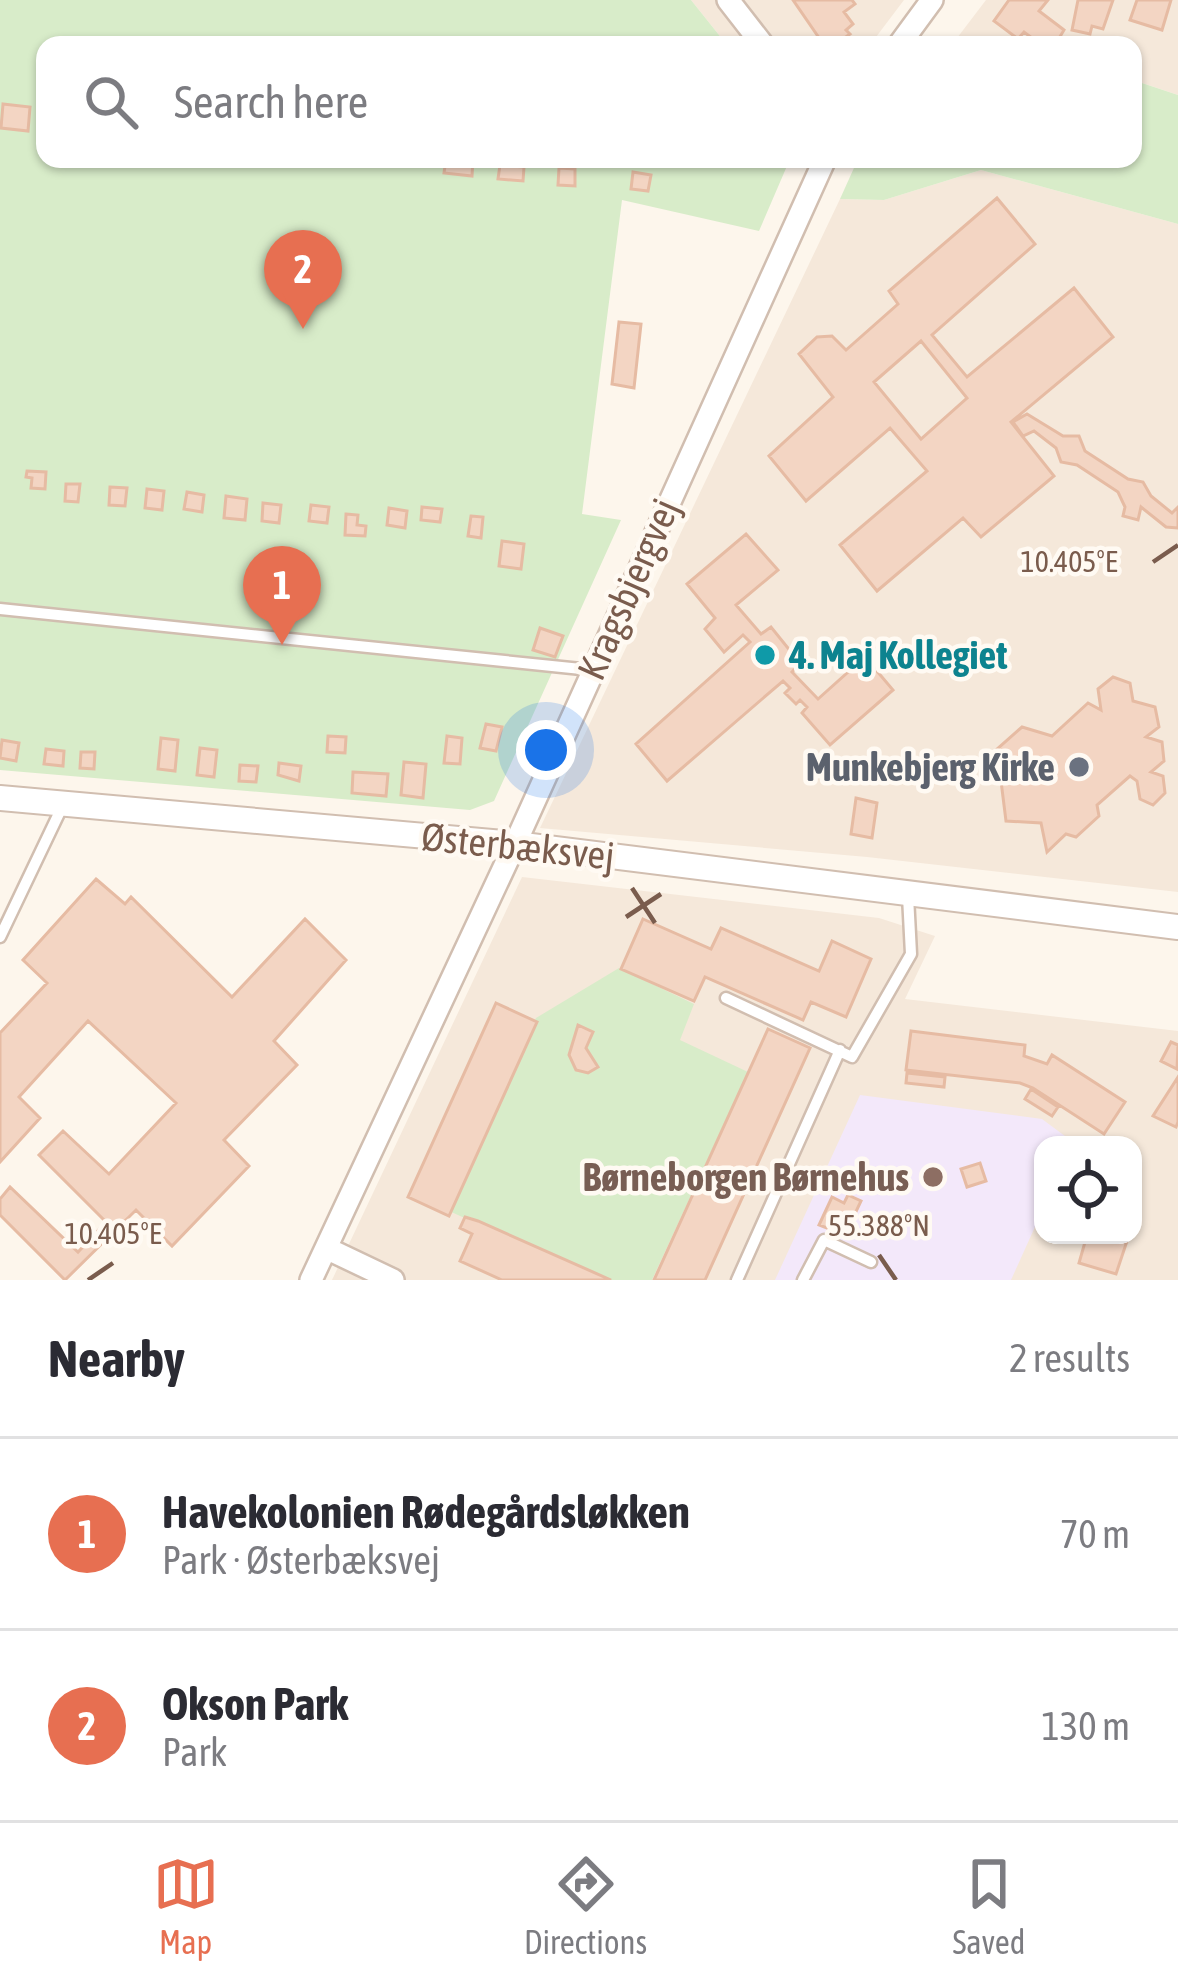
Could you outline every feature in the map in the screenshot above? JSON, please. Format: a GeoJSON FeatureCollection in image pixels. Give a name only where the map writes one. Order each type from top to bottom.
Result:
{"type":"FeatureCollection","features":[{"type":"Feature","properties":{"kind":"street"},"geometry":{"type":"LineString","coordinates":[[728,0],[756,36]]}},
{"type":"Feature","properties":{"kind":"street"},"geometry":{"type":"LineString","coordinates":[[905,36],[932,0]]}},
{"type":"Feature","properties":{"kind":"street","name":"Kragsbjergvej"},"geometry":{"type":"LineString","coordinates":[[311,1280],[821,168]]}},
{"type":"Feature","properties":{"kind":"street","name":"Østerbæksvej"},"geometry":{"type":"LineString","coordinates":[[0,798],[514,844],[1178,927]]}},
{"type":"Feature","properties":{"kind":"street"},"geometry":{"type":"LineString","coordinates":[[328,1249],[393,1280]]}},
{"type":"Feature","properties":{"kind":"lane"},"geometry":{"type":"LineString","coordinates":[[0,609],[591,670]]}},
{"type":"Feature","properties":{"kind":"lane"},"geometry":{"type":"LineString","coordinates":[[0,937],[63,805]]}},
{"type":"Feature","properties":{"kind":"lane"},"geometry":{"type":"LineString","coordinates":[[726,998],[852,1057],[911,954],[908,893]]}},
{"type":"Feature","properties":{"kind":"lane"},"geometry":{"type":"LineString","coordinates":[[737,1280],[840,1050]]}},
{"type":"Feature","properties":{"kind":"lane"},"geometry":{"type":"LineString","coordinates":[[803,1280],[824,1240],[871,1262]]}},
{"type":"Feature","properties":{"kind":"shaded area"},"geometry":{"type":"Polygon","coordinates":[[[691,0],[904,0],[877,36],[720,36],[691,0]]]}},
{"type":"Feature","properties":{"kind":"shaded area"},"geometry":{"type":"Polygon","coordinates":[[[986,0],[1178,0],[1178,95],[1142,83],[1142,36],[959,36],[986,0]]]}},
{"type":"Feature","properties":{"kind":"shaded area"},"geometry":{"type":"Polygon","coordinates":[[[981,170],[1178,224],[1178,892],[867,857],[540,828],[840,199],[884,200],[981,170]]]}},
{"type":"Feature","properties":{"kind":"shaded area"},"geometry":{"type":"Polygon","coordinates":[[[522,877],[879,918],[935,936],[905,999],[1178,1031],[1178,1280],[332,1280],[522,877]]]}},
{"type":"Feature","properties":{"kind":"shaded area","name":"Børneborgen Børnehus"},"geometry":{"type":"Polygon","coordinates":[[[860,1095],[1042,1119],[1065,1136],[1034,1136],[1034,1229],[1011,1280],[775,1280],[860,1095]]]}},
{"type":"Feature","properties":{"kind":"green space"},"geometry":{"type":"Polygon","coordinates":[[[0,0],[691,0],[720,36],[36,36],[36,168],[786,168],[759,231],[622,200],[582,514],[621,520],[494,801],[470,810],[0,770],[0,0]]]}},
{"type":"Feature","properties":{"kind":"green space"},"geometry":{"type":"Polygon","coordinates":[[[1142,83],[1178,95],[1178,224],[981,170],[884,200],[840,199],[854,168],[1142,168],[1142,83]]]}},
{"type":"Feature","properties":{"kind":"green space"},"geometry":{"type":"Polygon","coordinates":[[[619,968],[694,1004],[680,1040],[748,1072],[652,1280],[600,1280],[447,1210],[536,1018],[619,968]]]}},
{"type":"Feature","properties":{"kind":"building"},"geometry":{"type":"Polygon","coordinates":[[[793,0],[852,0],[855,4],[844,12],[853,24],[846,30],[850,34],[818,36],[793,0]]]}},
{"type":"Feature","properties":{"kind":"building"},"geometry":{"type":"Polygon","coordinates":[[[1009,0],[1048,0],[1039,11],[1064,30],[1060,36],[1024,32],[1014,36],[994,21],[1009,0]]]}},
{"type":"Feature","properties":{"kind":"building"},"geometry":{"type":"Polygon","coordinates":[[[1078,0],[1113,0],[1103,29],[1092,26],[1090,34],[1072,30],[1078,0]]]}},
{"type":"Feature","properties":{"kind":"building"},"geometry":{"type":"Polygon","coordinates":[[[1137,0],[1171,0],[1162,30],[1130,20],[1137,0]]]}},
{"type":"Feature","properties":{"kind":"building"},"geometry":{"type":"Polygon","coordinates":[[[3,104],[30,107],[28,131],[1,128],[3,104]]]}},
{"type":"Feature","properties":{"kind":"building"},"geometry":{"type":"Polygon","coordinates":[[[445,168],[472,168],[472,176],[444,173],[445,168]]]}},
{"type":"Feature","properties":{"kind":"building"},"geometry":{"type":"Polygon","coordinates":[[[500,168],[524,168],[523,181],[498,179],[500,168]]]}},
{"type":"Feature","properties":{"kind":"building"},"geometry":{"type":"Polygon","coordinates":[[[559,168],[575,169],[575,186],[558,185],[559,168]]]}},
{"type":"Feature","properties":{"kind":"building"},"geometry":{"type":"Polygon","coordinates":[[[633,172],[651,175],[648,191],[631,189],[633,172]]]}},
{"type":"Feature","properties":{"kind":"building"},"geometry":{"type":"Polygon","coordinates":[[[997,198],[1035,244],[932,335],[967,377],[1074,288],[1113,337],[1011,422],[1054,476],[981,537],[963,518],[877,591],[840,545],[927,471],[890,428],[806,501],[769,456],[833,397],[799,354],[817,337],[832,336],[846,350],[898,304],[889,291],[997,198]],[[921,341],[874,382],[921,439],[967,398],[921,341]]]}},
{"type":"Feature","properties":{"kind":"building"},"geometry":{"type":"Polygon","coordinates":[[[619,322],[641,324],[634,388],[612,384],[619,322]]]}},
{"type":"Feature","properties":{"kind":"building"},"geometry":{"type":"Polygon","coordinates":[[[1027,414],[1063,436],[1079,436],[1085,451],[1128,479],[1143,482],[1151,496],[1172,513],[1178,507],[1178,528],[1166,527],[1141,507],[1138,520],[1123,516],[1125,507],[1118,492],[1077,465],[1061,462],[1056,448],[1034,431],[1023,436],[1013,422],[1027,414]]]}},
{"type":"Feature","properties":{"kind":"building"},"geometry":{"type":"Polygon","coordinates":[[[27,471],[46,472],[45,489],[31,488],[27,471]]]}},
{"type":"Feature","properties":{"kind":"building"},"geometry":{"type":"Polygon","coordinates":[[[66,484],[80,484],[78,502],[65,501],[66,484]]]}},
{"type":"Feature","properties":{"kind":"building"},"geometry":{"type":"Polygon","coordinates":[[[110,487],[127,488],[125,506],[109,505],[110,487]]]}},
{"type":"Feature","properties":{"kind":"building"},"geometry":{"type":"Polygon","coordinates":[[[147,489],[164,491],[162,510],[145,508],[147,489]]]}},
{"type":"Feature","properties":{"kind":"building"},"geometry":{"type":"Polygon","coordinates":[[[187,492],[204,495],[202,512],[184,509],[187,492]]]}},
{"type":"Feature","properties":{"kind":"building"},"geometry":{"type":"Polygon","coordinates":[[[226,496],[247,499],[245,520],[224,518],[226,496]]]}},
{"type":"Feature","properties":{"kind":"building"},"geometry":{"type":"Polygon","coordinates":[[[263,503],[281,505],[279,523],[262,521],[263,503]]]}},
{"type":"Feature","properties":{"kind":"building"},"geometry":{"type":"Polygon","coordinates":[[[311,505],[329,507],[327,523],[309,521],[311,505]]]}},
{"type":"Feature","properties":{"kind":"building"},"geometry":{"type":"Polygon","coordinates":[[[422,507],[442,509],[440,522],[421,520],[422,507]]]}},
{"type":"Feature","properties":{"kind":"building"},"geometry":{"type":"Polygon","coordinates":[[[389,508],[407,511],[405,528],[387,525],[389,508]]]}},
{"type":"Feature","properties":{"kind":"building"},"geometry":{"type":"Polygon","coordinates":[[[346,514],[358,515],[357,525],[366,526],[365,536],[345,535],[346,514]]]}},
{"type":"Feature","properties":{"kind":"building"},"geometry":{"type":"Polygon","coordinates":[[[471,516],[483,517],[481,538],[468,536],[471,516]]]}},
{"type":"Feature","properties":{"kind":"building","name":"4. Maj Kollegiet"},"geometry":{"type":"Polygon","coordinates":[[[746,534],[778,570],[736,605],[761,634],[771,627],[800,663],[792,672],[818,699],[865,657],[893,690],[830,745],[802,713],[807,707],[785,693],[790,688],[783,681],[667,781],[636,744],[750,642],[743,635],[724,652],[705,629],[715,618],[687,584],[746,534]]]}},
{"type":"Feature","properties":{"kind":"building"},"geometry":{"type":"Polygon","coordinates":[[[502,541],[524,544],[521,569],[499,566],[502,541]]]}},
{"type":"Feature","properties":{"kind":"building"},"geometry":{"type":"Polygon","coordinates":[[[540,628],[563,636],[555,657],[533,650],[540,628]]]}},
{"type":"Feature","properties":{"kind":"building","name":"Munkebjerg Kirke"},"geometry":{"type":"Polygon","coordinates":[[[1113,677],[1130,683],[1133,701],[1155,707],[1159,727],[1146,737],[1162,742],[1164,761],[1151,772],[1163,776],[1165,793],[1153,805],[1140,799],[1137,781],[1130,776],[1097,805],[1099,816],[1076,837],[1066,834],[1047,852],[1041,823],[1006,821],[997,749],[1022,727],[1052,736],[1088,703],[1101,710],[1098,689],[1113,677]]]}},
{"type":"Feature","properties":{"kind":"building"},"geometry":{"type":"Polygon","coordinates":[[[486,724],[502,727],[496,751],[480,748],[486,724]]]}},
{"type":"Feature","properties":{"kind":"building"},"geometry":{"type":"Polygon","coordinates":[[[328,736],[346,737],[345,753],[327,752],[328,736]]]}},
{"type":"Feature","properties":{"kind":"building"},"geometry":{"type":"Polygon","coordinates":[[[447,736],[462,738],[460,764],[444,763],[447,736]]]}},
{"type":"Feature","properties":{"kind":"building"},"geometry":{"type":"Polygon","coordinates":[[[161,738],[178,740],[175,771],[158,769],[161,738]]]}},
{"type":"Feature","properties":{"kind":"building"},"geometry":{"type":"Polygon","coordinates":[[[2,740],[19,743],[16,761],[0,758],[2,740]]]}},
{"type":"Feature","properties":{"kind":"building"},"geometry":{"type":"Polygon","coordinates":[[[200,748],[217,750],[214,777],[197,775],[200,748]]]}},
{"type":"Feature","properties":{"kind":"building"},"geometry":{"type":"Polygon","coordinates":[[[46,749],[64,751],[63,766],[44,764],[46,749]]]}},
{"type":"Feature","properties":{"kind":"building"},"geometry":{"type":"Polygon","coordinates":[[[81,752],[95,752],[94,769],[80,768],[81,752]]]}},
{"type":"Feature","properties":{"kind":"building"},"geometry":{"type":"Polygon","coordinates":[[[404,762],[426,764],[423,798],[401,795],[404,762]]]}},
{"type":"Feature","properties":{"kind":"building"},"geometry":{"type":"Polygon","coordinates":[[[279,763],[301,766],[299,781],[278,775],[279,763]]]}},
{"type":"Feature","properties":{"kind":"building"},"geometry":{"type":"Polygon","coordinates":[[[240,765],[258,766],[256,782],[239,781],[240,765]]]}},
{"type":"Feature","properties":{"kind":"building"},"geometry":{"type":"Polygon","coordinates":[[[353,772],[388,774],[386,796],[352,793],[353,772]]]}},
{"type":"Feature","properties":{"kind":"building"},"geometry":{"type":"Polygon","coordinates":[[[856,798],[877,803],[872,838],[851,834],[856,798]]]}},
{"type":"Feature","properties":{"kind":"building"},"geometry":{"type":"Polygon","coordinates":[[[96,879],[125,904],[131,897],[232,997],[305,919],[346,960],[274,1041],[297,1065],[224,1140],[249,1166],[172,1246],[136,1210],[65,1280],[0,1215],[0,1199],[10,1187],[78,1252],[106,1222],[39,1155],[63,1131],[109,1174],[176,1103],[88,1021],[19,1097],[40,1118],[0,1162],[0,1033],[47,983],[23,960],[96,879]]]}},
{"type":"Feature","properties":{"kind":"building"},"geometry":{"type":"Polygon","coordinates":[[[643,919],[711,949],[721,928],[819,971],[832,941],[871,959],[846,1017],[811,1002],[803,1020],[705,977],[694,1001],[621,969],[643,919]]]}},
{"type":"Feature","properties":{"kind":"building"},"geometry":{"type":"Polygon","coordinates":[[[496,1003],[537,1022],[449,1216],[408,1197],[496,1003]]]}},
{"type":"Feature","properties":{"kind":"building"},"geometry":{"type":"Polygon","coordinates":[[[578,1025],[593,1032],[586,1048],[598,1067],[588,1073],[576,1070],[569,1055],[578,1025]]]}},
{"type":"Feature","properties":{"kind":"building"},"geometry":{"type":"Polygon","coordinates":[[[768,1029],[810,1048],[705,1280],[654,1280],[768,1029]]]}},
{"type":"Feature","properties":{"kind":"building"},"geometry":{"type":"Polygon","coordinates":[[[911,1031],[1025,1045],[1024,1056],[1047,1064],[1052,1055],[1125,1102],[1104,1134],[1020,1083],[906,1070],[911,1031]]]}},
{"type":"Feature","properties":{"kind":"building"},"geometry":{"type":"Polygon","coordinates":[[[1171,1042],[1178,1045],[1177,1069],[1161,1061],[1171,1042]]]}},
{"type":"Feature","properties":{"kind":"building"},"geometry":{"type":"Polygon","coordinates":[[[907,1073],[945,1077],[944,1087],[906,1083],[907,1073]]]}},
{"type":"Feature","properties":{"kind":"building"},"geometry":{"type":"Polygon","coordinates":[[[1178,1077],[1178,1122],[1176,1127],[1153,1116],[1178,1077]]]}},
{"type":"Feature","properties":{"kind":"building"},"geometry":{"type":"Polygon","coordinates":[[[1031,1089],[1058,1107],[1052,1116],[1025,1099],[1031,1089]]]}},
{"type":"Feature","properties":{"kind":"building"},"geometry":{"type":"Polygon","coordinates":[[[980,1163],[986,1181],[967,1187],[961,1169],[980,1163]]]}},
{"type":"Feature","properties":{"kind":"building"},"geometry":{"type":"Polygon","coordinates":[[[848,1195],[861,1201],[845,1235],[819,1225],[832,1197],[844,1203],[848,1195]]]}},
{"type":"Feature","properties":{"kind":"building"},"geometry":{"type":"Polygon","coordinates":[[[465,1217],[611,1280],[502,1280],[460,1261],[472,1234],[460,1228],[465,1217]]]}},
{"type":"Feature","properties":{"kind":"building"},"geometry":{"type":"Polygon","coordinates":[[[1084,1244],[1126,1244],[1116,1274],[1079,1263],[1084,1244]]]}},
{"type":"Feature","properties":{"kind":"place","name":"Okson Park"},"geometry":{"type":"Point","coordinates":[303,329]}},
{"type":"Feature","properties":{"kind":"place","name":"Havekolonien Rødegårdsløkken"},"geometry":{"type":"Point","coordinates":[282,645]}},
{"type":"Feature","properties":{"kind":"place","name":"4. Maj Kollegiet"},"geometry":{"type":"Point","coordinates":[765,655]}},
{"type":"Feature","properties":{"kind":"place","name":"Munkebjerg Kirke"},"geometry":{"type":"Point","coordinates":[1079,767]}},
{"type":"Feature","properties":{"kind":"place","name":"Børneborgen Børnehus"},"geometry":{"type":"Point","coordinates":[933,1177]}}]}
